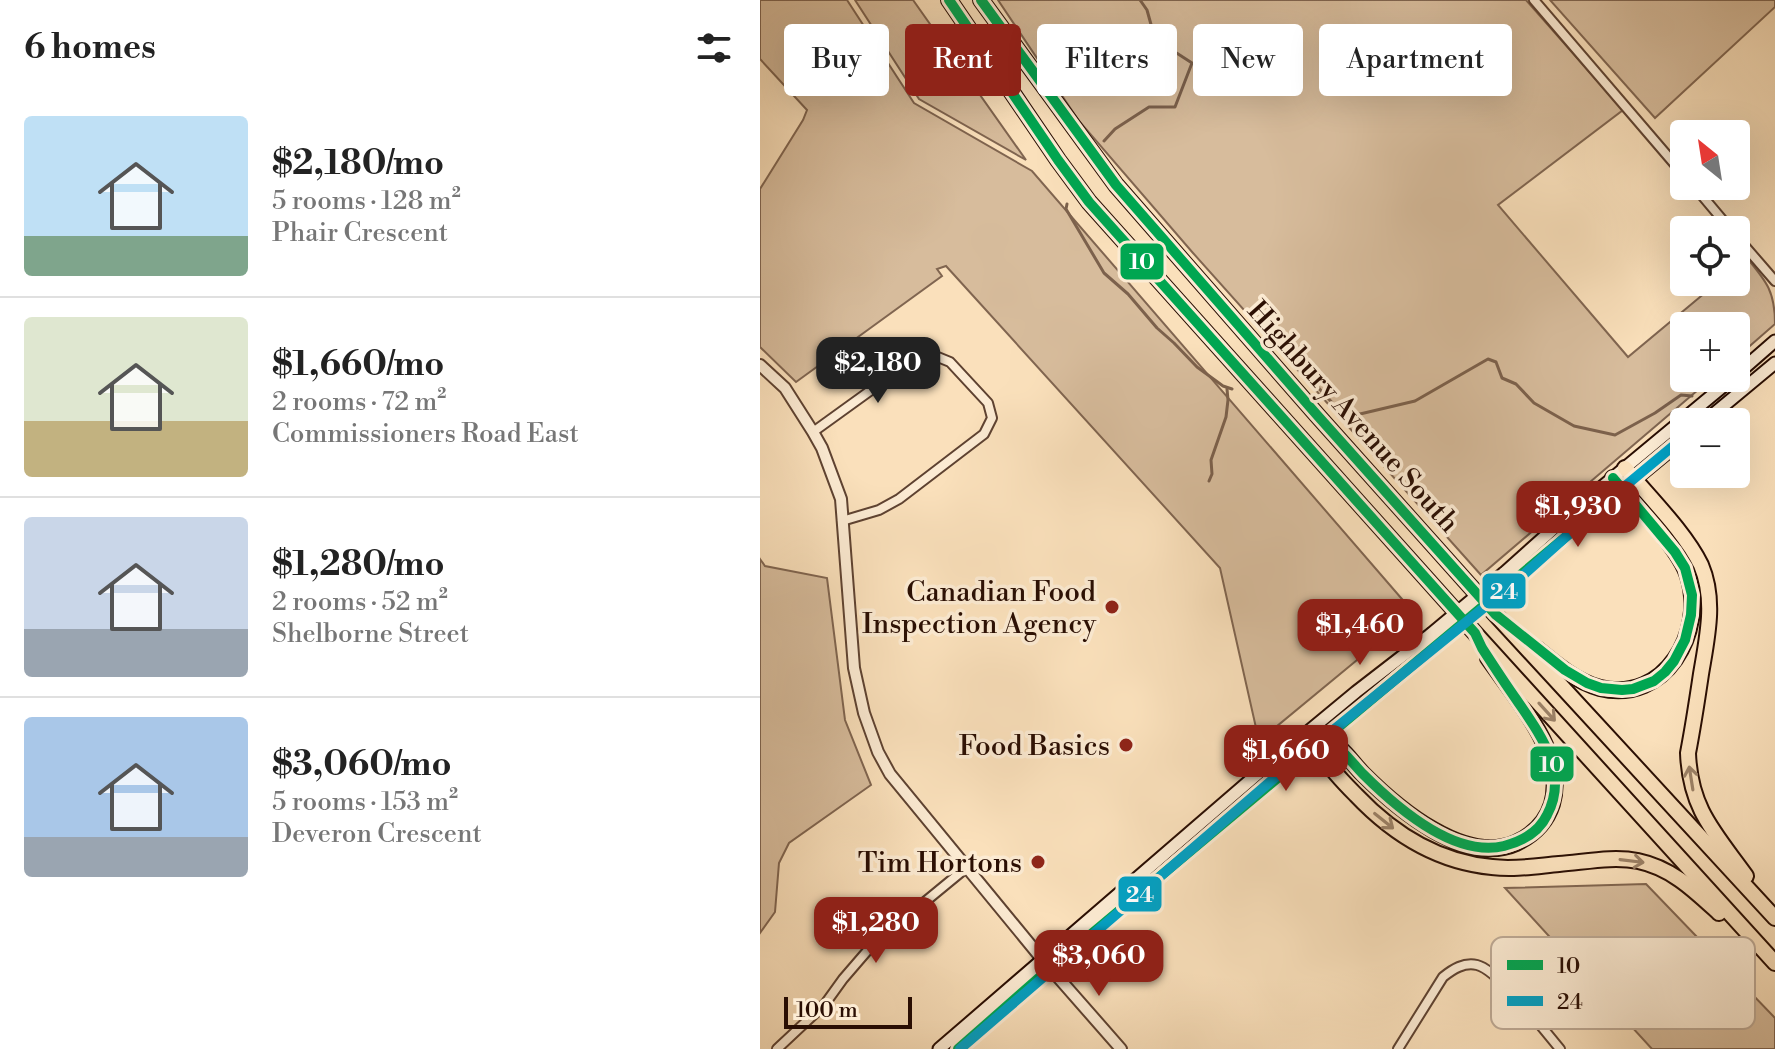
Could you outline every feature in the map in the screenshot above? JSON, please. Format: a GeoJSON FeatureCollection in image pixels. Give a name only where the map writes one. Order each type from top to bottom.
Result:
{"type":"FeatureCollection","features":[{"type":"Feature","properties":{"kind":"highway","name":"Highbury Avenue South"},"geometry":{"type":"LineString","coordinates":[[949,0],[1089,202],[1752,937]]}},
{"type":"Feature","properties":{"kind":"highway","name":"Highbury Avenue South"},"geometry":{"type":"LineString","coordinates":[[981,0],[1116,185],[1495,614],[1775,916]]}},
{"type":"Feature","properties":{"kind":"highway"},"geometry":{"type":"LineString","coordinates":[[1495,614],[1565,670],[1601,688],[1633,689],[1654,681],[1665,672],[1681,651],[1685,640],[1691,615],[1689,578],[1675,552],[1624,479]]}},
{"type":"Feature","properties":{"kind":"highway"},"geometry":{"type":"LineString","coordinates":[[1624,479],[1692,549],[1701,566],[1709,593],[1709,624],[1688,753],[1693,793],[1712,829],[1775,916]]}},
{"type":"Feature","properties":{"kind":"highway"},"geometry":{"type":"LineString","coordinates":[[1317,734],[1335,743],[1361,772],[1398,805],[1461,843],[1501,849],[1533,834],[1548,814],[1554,795],[1550,755],[1475,633]]}},
{"type":"Feature","properties":{"kind":"highway"},"geometry":{"type":"LineString","coordinates":[[1317,734],[1322,755],[1366,805],[1404,837],[1431,851],[1464,863],[1494,868],[1615,859],[1650,864],[1685,883],[1747,937]]}},
{"type":"Feature","properties":{"kind":"highway","name":"Highbury Avenue South"},"geometry":{"type":"LineString","coordinates":[[1755,940],[1775,962]]}},
{"type":"Feature","properties":{"kind":"highway"},"geometry":{"type":"LineString","coordinates":[[1755,944],[1775,962]]}},
{"type":"Feature","properties":{"kind":"main road"},"geometry":{"type":"LineString","coordinates":[[1750,362],[1775,341]]}},
{"type":"Feature","properties":{"kind":"main road"},"geometry":{"type":"LineString","coordinates":[[1721,408],[1775,363]]}},
{"type":"Feature","properties":{"kind":"main road"},"geometry":{"type":"LineString","coordinates":[[939,1049],[1042,959],[1507,578],[1624,479],[1717,392]]}},
{"type":"Feature","properties":{"kind":"main road"},"geometry":{"type":"LineString","coordinates":[[1624,479],[1670,448]]}},
{"type":"Feature","properties":{"kind":"main road"},"geometry":{"type":"LineString","coordinates":[[958,1049],[1317,734]]}},
{"type":"Feature","properties":{"kind":"street"},"geometry":{"type":"LineString","coordinates":[[1534,0],[1670,159]]}},
{"type":"Feature","properties":{"kind":"street"},"geometry":{"type":"LineString","coordinates":[[1706,200],[1719,216]]}},
{"type":"Feature","properties":{"kind":"street"},"geometry":{"type":"LineString","coordinates":[[1750,252],[1775,281]]}},
{"type":"Feature","properties":{"kind":"street"},"geometry":{"type":"LineString","coordinates":[[813,432],[910,362],[928,353],[950,362],[988,403],[992,418],[984,434],[899,499],[879,510],[842,521]]}},
{"type":"Feature","properties":{"kind":"street"},"geometry":{"type":"LineString","coordinates":[[760,365],[785,388],[813,432],[841,499],[854,668],[864,713],[878,752],[890,774],[966,868],[1121,1049]]}},
{"type":"Feature","properties":{"kind":"street"},"geometry":{"type":"LineString","coordinates":[[777,1049],[825,1004],[868,950],[966,868]]}},
{"type":"Feature","properties":{"kind":"street"},"geometry":{"type":"LineString","coordinates":[[1398,1049],[1443,977],[1463,965],[1478,965],[1491,973]]}},
{"type":"Feature","properties":{"kind":"street"},"geometry":{"type":"LineString","coordinates":[[1542,1029],[1560,1049]]}},
{"type":"Feature","properties":{"kind":"shaded area"},"geometry":{"type":"Polygon","coordinates":[[[760,0],[847,0],[863,24],[784,24],[784,85],[760,59],[760,0]]]}},
{"type":"Feature","properties":{"kind":"shaded area"},"geometry":{"type":"Polygon","coordinates":[[[855,0],[913,0],[930,24],[905,24],[905,77],[889,53],[889,24],[871,24],[855,0]]]}},
{"type":"Feature","properties":{"kind":"shaded area"},"geometry":{"type":"Polygon","coordinates":[[[998,0],[1526,0],[1623,110],[1498,205],[1628,357],[1670,322],[1670,392],[1696,392],[1677,408],[1670,408],[1670,414],[1481,575],[1193,253],[1079,121],[1062,96],[1177,96],[1177,24],[1037,24],[1037,58],[1021,34],[1021,24],[1014,24],[998,0]]]}},
{"type":"Feature","properties":{"kind":"shaded area"},"geometry":{"type":"Polygon","coordinates":[[[1550,0],[1775,0],[1775,7],[1655,118],[1550,0]]]}},
{"type":"Feature","properties":{"kind":"shaded area"},"geometry":{"type":"Polygon","coordinates":[[[889,65],[905,89],[905,96],[909,96],[914,103],[1032,171],[1414,613],[1259,741],[1220,568],[946,266],[937,269],[942,276],[796,382],[760,347],[760,189],[807,110],[794,96],[889,96],[889,65]]]}},
{"type":"Feature","properties":{"kind":"shaded area"},"geometry":{"type":"Polygon","coordinates":[[[917,96],[981,96],[1026,160],[917,96]]]}},
{"type":"Feature","properties":{"kind":"shaded area"},"geometry":{"type":"Polygon","coordinates":[[[1750,262],[1768,288],[1775,324],[1750,346],[1750,312],[1682,312],[1701,296],[1750,296],[1750,262]]]}},
{"type":"Feature","properties":{"kind":"shaded area"},"geometry":{"type":"Polygon","coordinates":[[[760,559],[765,566],[827,578],[845,720],[871,785],[789,843],[779,863],[775,912],[760,933],[760,559]]]}},
{"type":"Feature","properties":{"kind":"shaded area"},"geometry":{"type":"Polygon","coordinates":[[[1646,884],[1697,937],[1550,937],[1505,888],[1646,884]]]}},
{"type":"Feature","properties":{"kind":"shaded area"},"geometry":{"type":"Polygon","coordinates":[[[1755,997],[1775,1018],[1775,1049],[1652,1049],[1634,1029],[1755,1029],[1755,997]]]}},
{"type":"Feature","properties":{"kind":"waterway"},"geometry":{"type":"LineString","coordinates":[[1104,141],[1115,129],[1149,107],[1175,107],[1192,63],[1155,39],[1147,10],[1140,0]]}},
{"type":"Feature","properties":{"kind":"waterway"},"geometry":{"type":"LineString","coordinates":[[1067,204],[1066,209],[1104,273],[1197,367],[1232,389]]}},
{"type":"Feature","properties":{"kind":"waterway"},"geometry":{"type":"LineString","coordinates":[[1310,381],[1338,409],[1360,414],[1415,401],[1488,359],[1496,362],[1502,378],[1516,384],[1534,403],[1574,426],[1615,435],[1681,395],[1692,396]]}},
{"type":"Feature","properties":{"kind":"waterway"},"geometry":{"type":"LineString","coordinates":[[1209,481],[1211,460],[1226,417],[1227,389]]}},
{"type":"Feature","properties":{"kind":"transit line","name":"10"},"geometry":{"type":"LineString","coordinates":[[949,0],[1089,202],[1475,633],[1542,739],[1553,768],[1553,799],[1544,821],[1524,838],[1504,846],[1485,848],[1466,844],[1427,827],[1376,787],[1340,750],[1322,740]]}},
{"type":"Feature","properties":{"kind":"transit line","name":"10"},"geometry":{"type":"LineString","coordinates":[[981,0],[1116,185],[1495,614],[1565,670],[1601,688],[1622,690],[1654,681],[1674,661],[1685,640],[1692,595],[1685,568],[1675,552],[1613,478]]}},
{"type":"Feature","properties":{"kind":"transit line","name":"24"},"geometry":{"type":"LineString","coordinates":[[960,1049],[1278,775],[1513,584],[1670,449]]}},
{"type":"Feature","properties":{"kind":"transit line","name":"10"},"geometry":{"type":"LineString","coordinates":[[958,1049],[1623,489]]}},
{"type":"Feature","properties":{"kind":"place","name":"Canadian Food Inspection Agency"},"geometry":{"type":"Point","coordinates":[1112,607]}},
{"type":"Feature","properties":{"kind":"place","name":"Food Basics"},"geometry":{"type":"Point","coordinates":[1126,745]}},
{"type":"Feature","properties":{"kind":"place","name":"Tim Hortons"},"geometry":{"type":"Point","coordinates":[1038,862]}}]}
